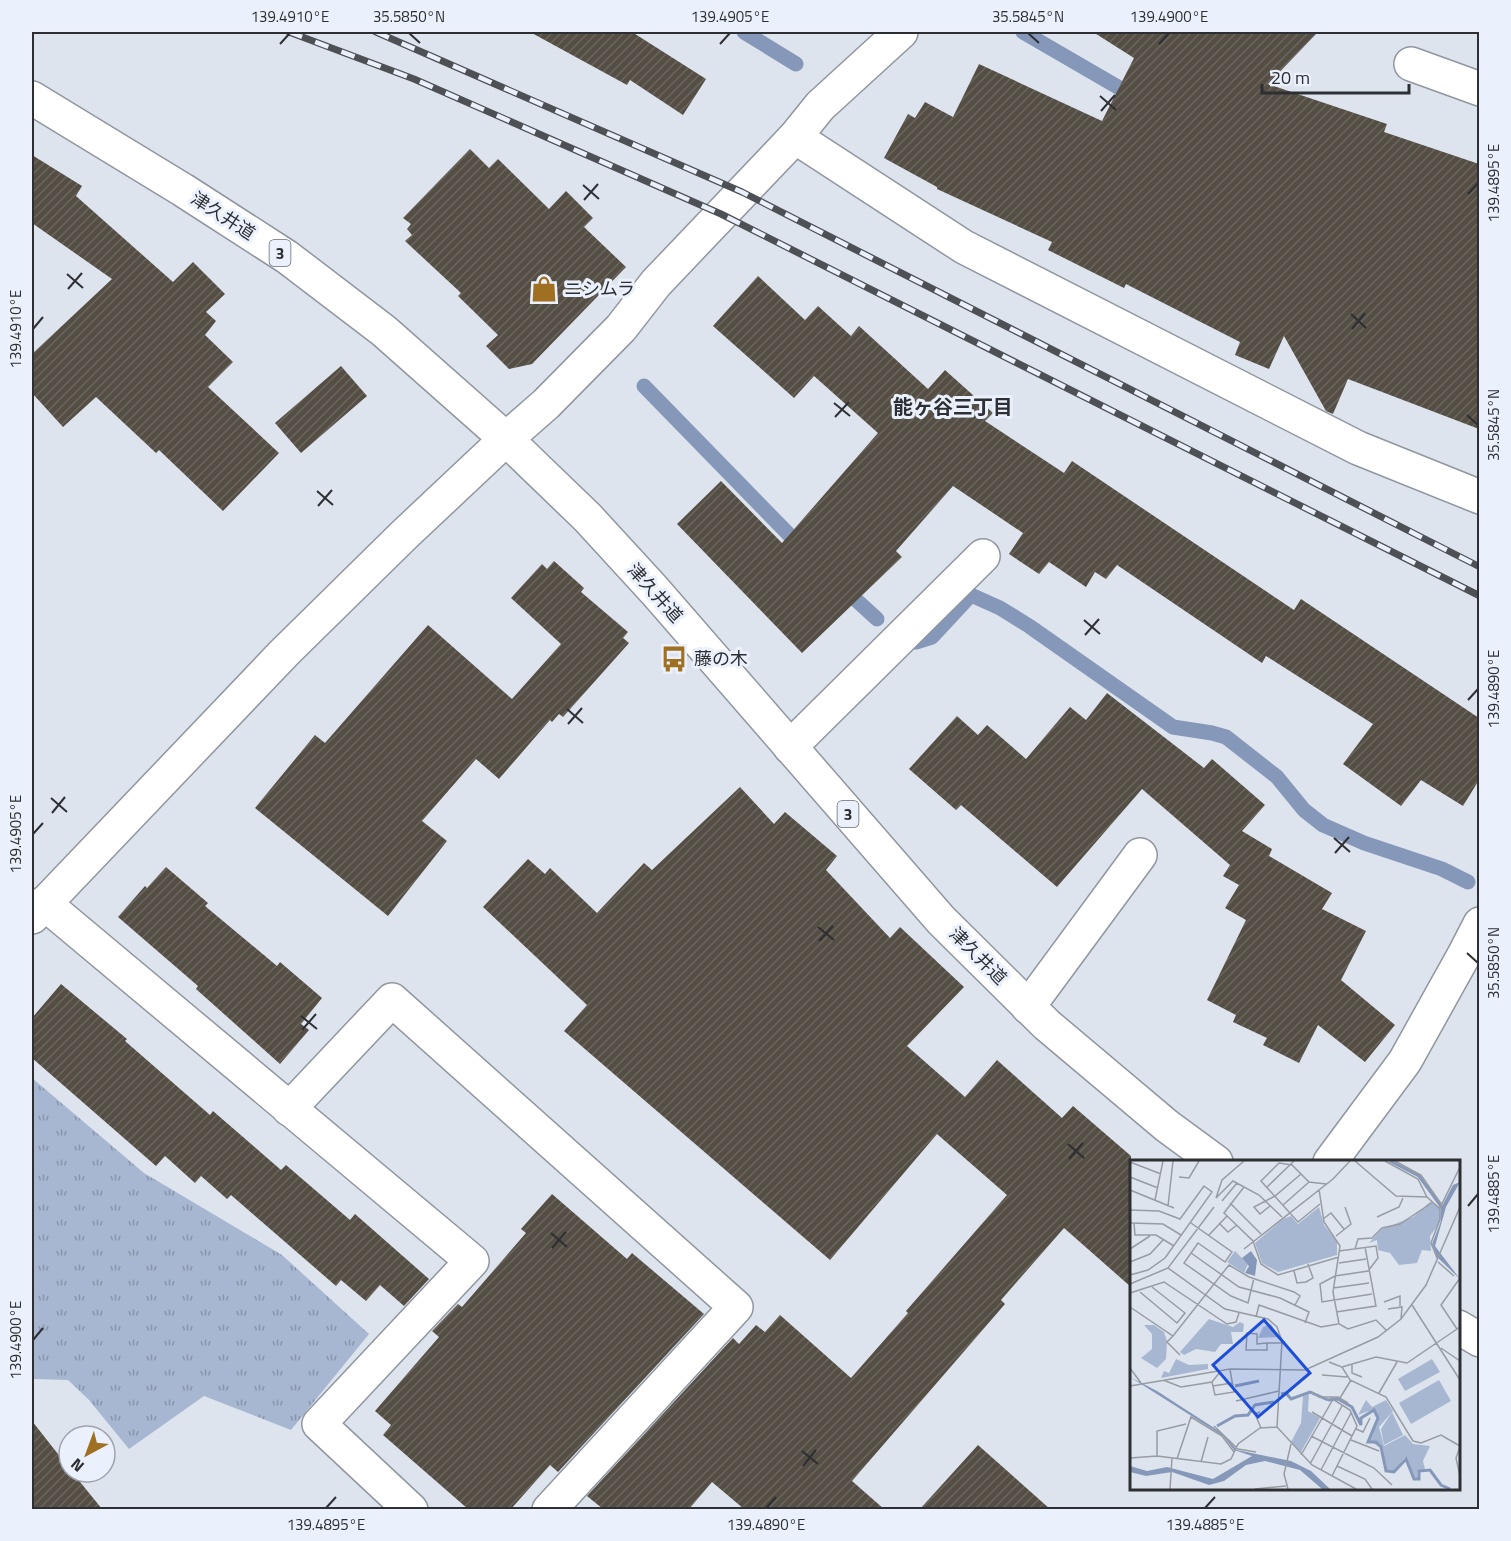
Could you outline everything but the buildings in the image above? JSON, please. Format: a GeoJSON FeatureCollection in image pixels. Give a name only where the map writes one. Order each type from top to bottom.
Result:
{"type":"FeatureCollection","features":[{"type":"Feature","properties":{"kind":"street"},"geometry":{"type":"LineString","coordinates":[[411,1509],[319,1424],[472,1261],[289,1109],[38,910],[284,653],[506,438],[546,404],[621,328],[656,283],[795,137],[820,106],[901,32]]}},
{"type":"Feature","properties":{"kind":"street"},"geometry":{"type":"LineString","coordinates":[[1410,64],[1479,89]]}},
{"type":"Feature","properties":{"kind":"street","name":"津久井道"},"geometry":{"type":"LineString","coordinates":[[32,98],[183,190],[287,257],[384,331],[506,438],[588,518],[655,591],[941,920],[1047,1025],[1167,1126],[1215,1160]]}},
{"type":"Feature","properties":{"kind":"street"},"geometry":{"type":"LineString","coordinates":[[795,137],[964,247],[1358,448],[1479,497]]}},
{"type":"Feature","properties":{"kind":"street"},"geometry":{"type":"LineString","coordinates":[[790,747],[983,556]]}},
{"type":"Feature","properties":{"kind":"street"},"geometry":{"type":"LineString","coordinates":[[1029,1007],[1140,855]]}},
{"type":"Feature","properties":{"kind":"street"},"geometry":{"type":"LineString","coordinates":[[1331,1160],[1405,1061],[1472,960],[1479,924]]}},
{"type":"Feature","properties":{"kind":"street"},"geometry":{"type":"LineString","coordinates":[[289,1109],[392,1000],[736,1307],[549,1509]]}},
{"type":"Feature","properties":{"kind":"green space"},"geometry":{"type":"Polygon","coordinates":[[[32,1078],[144,1173],[282,1255],[369,1334],[291,1430],[204,1396],[129,1449],[117,1434],[117,1424],[109,1424],[89,1400],[68,1380],[32,1379],[32,1078]]]}},
{"type":"Feature","properties":{"kind":"waterway"},"geometry":{"type":"LineString","coordinates":[[744,32],[796,64]]}},
{"type":"Feature","properties":{"kind":"waterway"},"geometry":{"type":"LineString","coordinates":[[1023,32],[1135,97]]}},
{"type":"Feature","properties":{"kind":"waterway"},"geometry":{"type":"LineString","coordinates":[[644,386],[803,549]]}},
{"type":"Feature","properties":{"kind":"waterway"},"geometry":{"type":"LineString","coordinates":[[842,587],[877,619]]}},
{"type":"Feature","properties":{"kind":"waterway"},"geometry":{"type":"LineString","coordinates":[[916,642],[932,637],[971,595],[1000,608],[1029,626],[1173,727],[1226,737],[1277,777],[1304,810],[1323,825],[1364,843],[1442,869],[1468,882]]}},
{"type":"Feature","properties":{"kind":"railway"},"geometry":{"type":"LineString","coordinates":[[289,32],[414,79],[721,214],[1480,596]]}},
{"type":"Feature","properties":{"kind":"railway"},"geometry":{"type":"LineString","coordinates":[[376,32],[742,192],[1480,567]]}},
{"type":"Feature","properties":{"kind":"place","name":"ニシムラ"},"geometry":{"type":"Point","coordinates":[544,289]}},
{"type":"Feature","properties":{"kind":"place","name":"藤の木"},"geometry":{"type":"Point","coordinates":[674,659]}},
{"type":"Feature","properties":{"kind":"district","name":"能ヶ谷三丁目"},"geometry":{"type":"Point","coordinates":[953,407]}}]}
